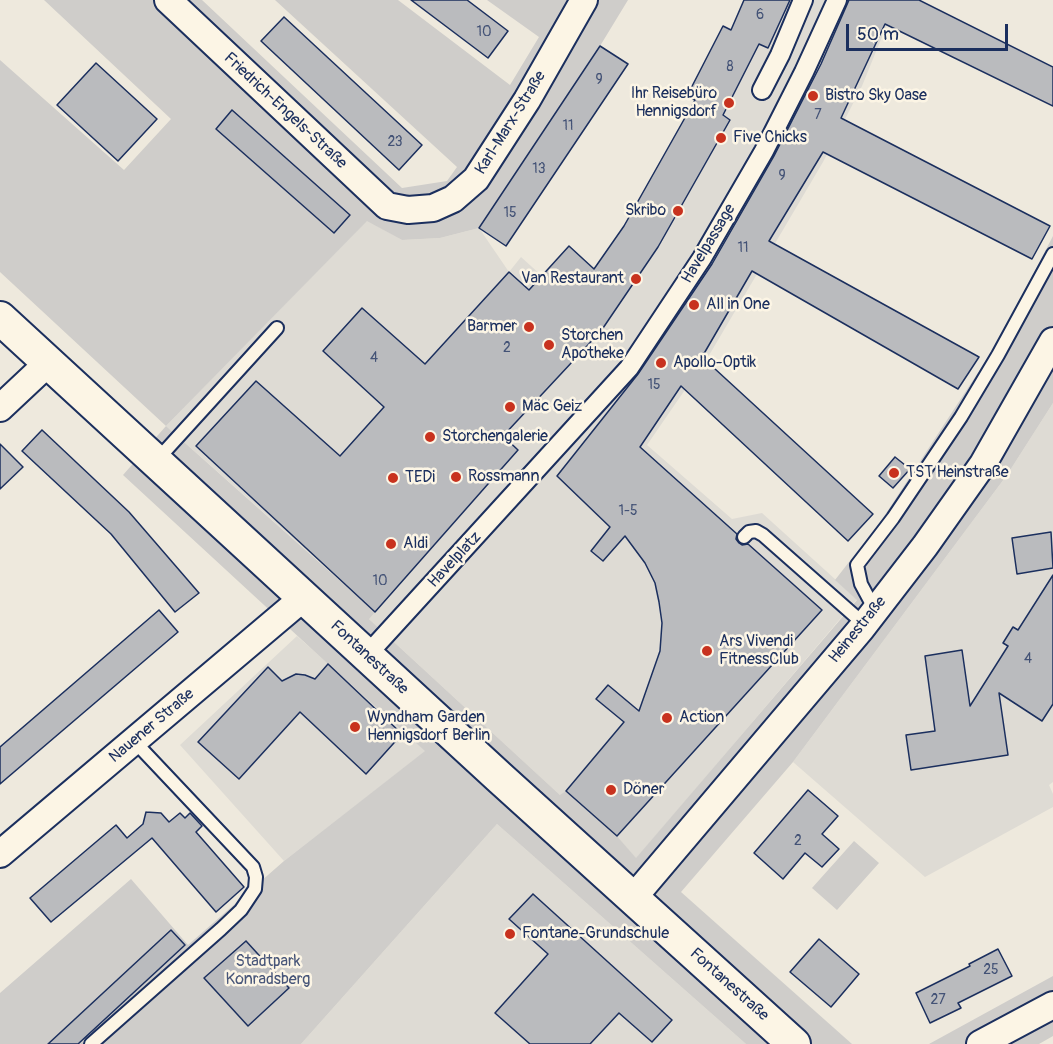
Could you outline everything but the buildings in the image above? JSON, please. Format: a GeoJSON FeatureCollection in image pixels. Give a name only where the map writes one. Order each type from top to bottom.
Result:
{"type":"FeatureCollection","features":[{"type":"Feature","properties":{"kind":"street","name":"Friedrich-Engels-Straße"},"geometry":{"type":"LineString","coordinates":[[168,0],[387,206],[408,210]]}},
{"type":"Feature","properties":{"kind":"street","name":"Karl-Marx-Straße"},"geometry":{"type":"LineString","coordinates":[[408,210],[433,208],[443,204],[453,199],[476,179],[527,100],[584,0]]}},
{"type":"Feature","properties":{"kind":"street"},"geometry":{"type":"LineString","coordinates":[[762,90],[780,55],[803,0]]}},
{"type":"Feature","properties":{"kind":"street","name":"Havelpassage"},"geometry":{"type":"LineString","coordinates":[[543,464],[629,368],[702,258],[764,151],[837,0]]}},
{"type":"Feature","properties":{"kind":"street","name":"Fontanestraße"},"geometry":{"type":"LineString","coordinates":[[0,318],[366,656],[794,1044]]}},
{"type":"Feature","properties":{"kind":"street","name":"Heinestraße"},"geometry":{"type":"LineString","coordinates":[[633,898],[870,617],[925,546],[983,464],[1053,341]]}},
{"type":"Feature","properties":{"kind":"street"},"geometry":{"type":"LineString","coordinates":[[0,408],[48,363]]}},
{"type":"Feature","properties":{"kind":"street","name":"Havelplatz"},"geometry":{"type":"LineString","coordinates":[[366,656],[543,464]]}},
{"type":"Feature","properties":{"kind":"street","name":"Nauener Straße"},"geometry":{"type":"LineString","coordinates":[[0,854],[303,598]]}},
{"type":"Feature","properties":{"kind":"street"},"geometry":{"type":"LineString","coordinates":[[980,1044],[1053,1005]]}},
{"type":"Feature","properties":{"kind":"lane"},"geometry":{"type":"LineString","coordinates":[[870,617],[857,565],[893,518],[961,417],[998,356],[1053,254]]}},
{"type":"Feature","properties":{"kind":"lane"},"geometry":{"type":"LineString","coordinates":[[155,462],[277,328]]}},
{"type":"Feature","properties":{"kind":"lane"},"geometry":{"type":"LineString","coordinates":[[744,537],[749,532],[756,531],[763,535],[870,617]]}},
{"type":"Feature","properties":{"kind":"lane"},"geometry":{"type":"LineString","coordinates":[[91,1044],[227,923],[250,899],[255,889],[256,877],[253,867],[134,741]]}},
{"type":"Feature","properties":{"kind":"shaded area"},"geometry":{"type":"Polygon","coordinates":[[[744,0],[897,0],[862,86],[823,162],[711,352],[647,445],[732,519],[762,513],[857,599],[636,859],[617,836],[566,791],[561,796],[368,618],[375,611],[166,426],[367,220],[402,240],[440,238],[479,228],[509,272],[521,257],[542,276],[569,246],[592,267],[596,267],[624,226],[694,101],[687,96],[723,26],[731,30],[744,0]]]}},
{"type":"Feature","properties":{"kind":"shaded area"},"geometry":{"type":"Polygon","coordinates":[[[1053,403],[1053,782],[1049,785],[1053,794],[1053,807],[925,877],[793,762],[1007,475],[1053,403]]]}},
{"type":"Feature","properties":{"kind":"shaded area"},"geometry":{"type":"Polygon","coordinates":[[[297,636],[426,751],[284,861],[180,745],[297,636]]]}},
{"type":"Feature","properties":{"kind":"shaded area","name":"Fontane-Grundschule"},"geometry":{"type":"Polygon","coordinates":[[[497,824],[746,1044],[301,1044],[497,824]]]}},
{"type":"Feature","properties":{"kind":"green space"},"geometry":{"type":"Polygon","coordinates":[[[44,0],[202,0],[402,188],[447,181],[457,167],[275,0],[398,0],[510,85],[539,37],[487,0],[628,0],[479,228],[440,238],[402,240],[367,221],[166,426],[0,272],[0,60],[124,170],[171,119],[44,0]]]}},
{"type":"Feature","properties":{"kind":"green space","name":"Stadtpark Konradsberg"},"geometry":{"type":"Polygon","coordinates":[[[1053,236],[1053,403],[1007,475],[793,762],[681,892],[852,1044],[746,1044],[497,824],[301,1044],[0,1044],[0,993],[131,879],[188,945],[284,861],[425,751],[123,475],[166,426],[375,612],[369,619],[560,795],[566,791],[617,836],[636,858],[857,600],[835,580],[881,521],[996,345],[1053,236]]]}},
{"type":"Feature","properties":{"kind":"green space"},"geometry":{"type":"Polygon","coordinates":[[[854,841],[879,863],[837,910],[812,888],[854,841]]]}},
{"type":"Feature","properties":{"kind":"green space"},"geometry":{"type":"Polygon","coordinates":[[[1053,976],[1053,1036],[1039,1044],[929,1044],[1053,976]]]}},
{"type":"Feature","properties":{"kind":"place","name":"Bistro Sky Oase"},"geometry":{"type":"Point","coordinates":[813,96]}},
{"type":"Feature","properties":{"kind":"place","name":"Ihr Reisebüro Hennigsdorf"},"geometry":{"type":"Point","coordinates":[729,103]}},
{"type":"Feature","properties":{"kind":"place","name":"Five Chicks"},"geometry":{"type":"Point","coordinates":[721,138]}},
{"type":"Feature","properties":{"kind":"place","name":"Skribo"},"geometry":{"type":"Point","coordinates":[678,211]}},
{"type":"Feature","properties":{"kind":"place","name":"Van Restaurant"},"geometry":{"type":"Point","coordinates":[636,279]}},
{"type":"Feature","properties":{"kind":"place","name":"All in One"},"geometry":{"type":"Point","coordinates":[694,305]}},
{"type":"Feature","properties":{"kind":"place","name":"Barmer"},"geometry":{"type":"Point","coordinates":[529,327]}},
{"type":"Feature","properties":{"kind":"place","name":"Storchen Apotheke"},"geometry":{"type":"Point","coordinates":[549,345]}},
{"type":"Feature","properties":{"kind":"place","name":"Apollo-Optik"},"geometry":{"type":"Point","coordinates":[661,363]}},
{"type":"Feature","properties":{"kind":"place","name":"Mäc Geiz"},"geometry":{"type":"Point","coordinates":[510,407]}},
{"type":"Feature","properties":{"kind":"place","name":"Storchengalerie"},"geometry":{"type":"Point","coordinates":[430,437]}},
{"type":"Feature","properties":{"kind":"place","name":"TST Heinstraße"},"geometry":{"type":"Point","coordinates":[894,473]}},
{"type":"Feature","properties":{"kind":"place","name":"Rossmann"},"geometry":{"type":"Point","coordinates":[456,477]}},
{"type":"Feature","properties":{"kind":"place","name":"TEDi"},"geometry":{"type":"Point","coordinates":[393,478]}},
{"type":"Feature","properties":{"kind":"place","name":"Aldi"},"geometry":{"type":"Point","coordinates":[391,544]}},
{"type":"Feature","properties":{"kind":"place","name":"Ars Vivendi FitnessClub"},"geometry":{"type":"Point","coordinates":[707,651]}},
{"type":"Feature","properties":{"kind":"place","name":"Action"},"geometry":{"type":"Point","coordinates":[667,718]}},
{"type":"Feature","properties":{"kind":"place","name":"Wyndham Garden Hennigsdorf Berlin"},"geometry":{"type":"Point","coordinates":[355,727]}},
{"type":"Feature","properties":{"kind":"place","name":"Döner"},"geometry":{"type":"Point","coordinates":[611,790]}},
{"type":"Feature","properties":{"kind":"place","name":"Fontane-Grundschule"},"geometry":{"type":"Point","coordinates":[510,934]}}]}
